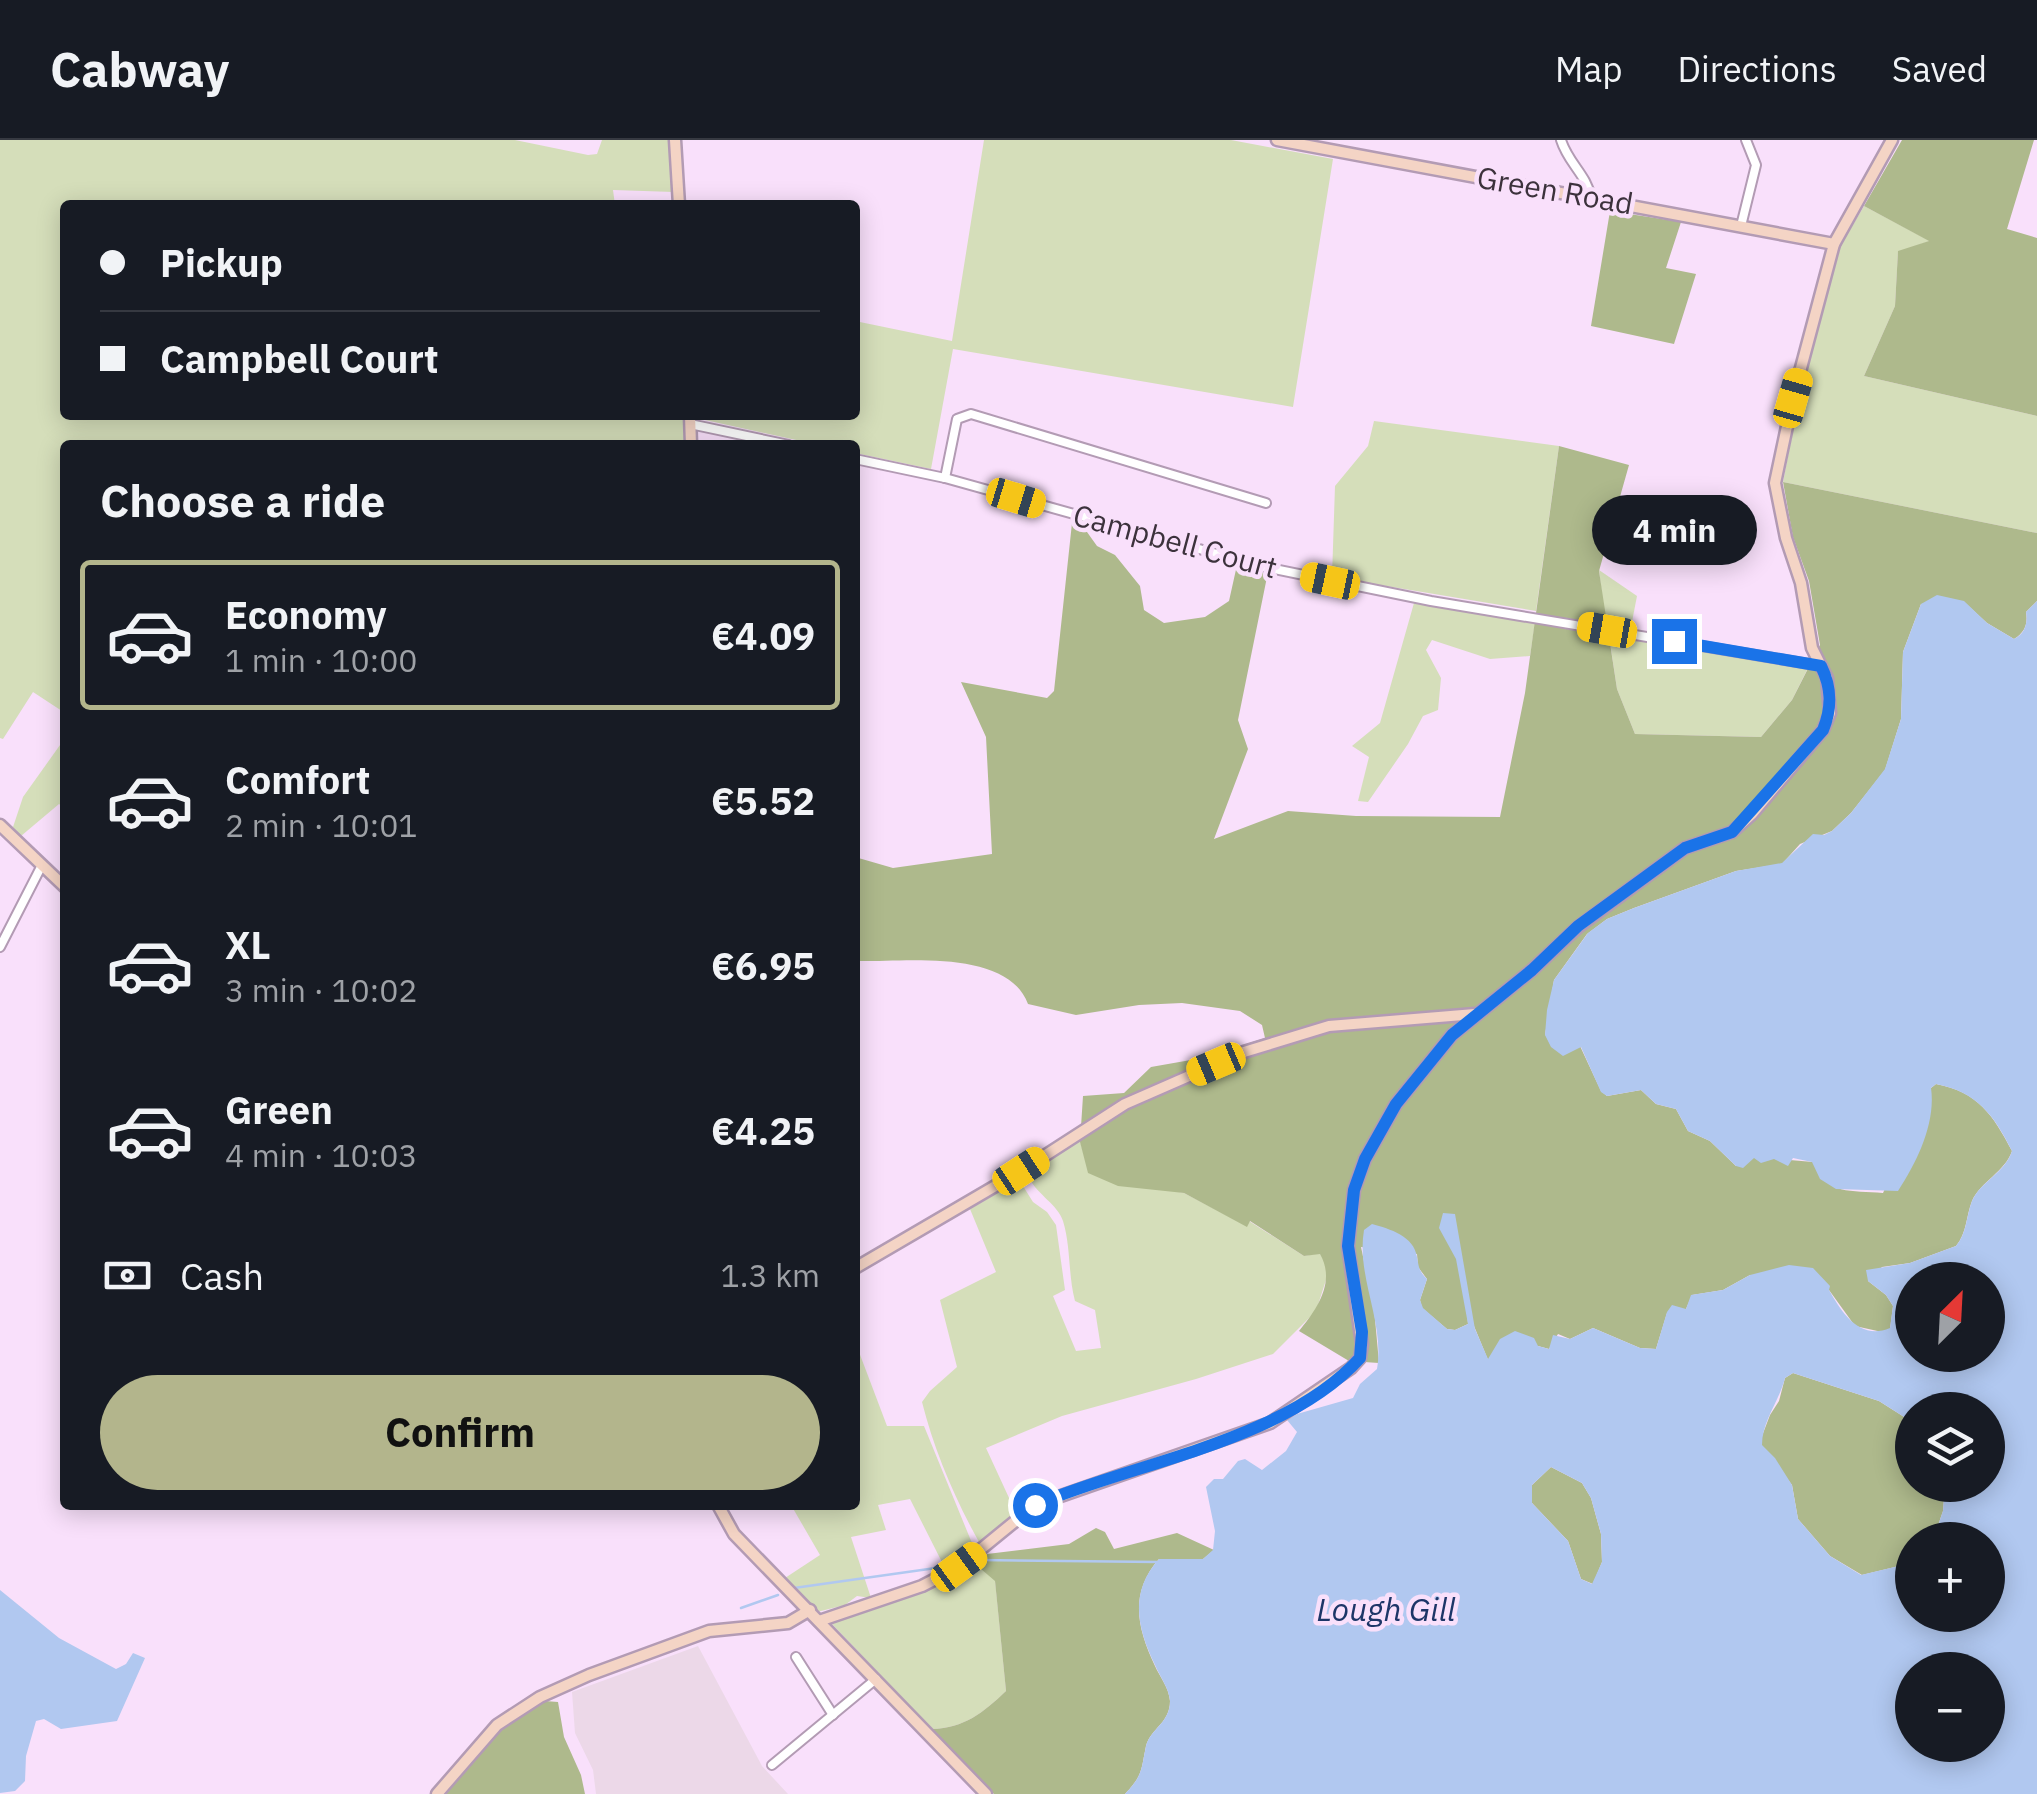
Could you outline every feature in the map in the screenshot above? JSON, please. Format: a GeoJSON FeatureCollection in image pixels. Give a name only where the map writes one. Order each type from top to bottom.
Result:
{"type":"FeatureCollection","features":[{"type":"Feature","properties":{"kind":"street"},"geometry":{"type":"LineString","coordinates":[[675,140],[679,200]]}},
{"type":"Feature","properties":{"kind":"street","name":"Green Road"},"geometry":{"type":"LineString","coordinates":[[1277,140],[1834,244]]}},
{"type":"Feature","properties":{"kind":"street"},"geometry":{"type":"LineString","coordinates":[[1561,140],[1566,155],[1588,182],[1592,198]]}},
{"type":"Feature","properties":{"kind":"street"},"geometry":{"type":"LineString","coordinates":[[1740,226],[1756,166],[1746,140]]}},
{"type":"Feature","properties":{"kind":"street"},"geometry":{"type":"LineString","coordinates":[[819,1620],[922,1586],[959,1567],[1035,1505],[1270,1423],[1351,1368],[1360,1358],[1362,1344],[1348,1246],[1354,1190],[1365,1159],[1396,1104],[1452,1035],[1629,887],[1685,848],[1732,832],[1823,730],[1830,713],[1830,696],[1812,648],[1801,582],[1786,538],[1775,483],[1834,244],[1892,140]]}},
{"type":"Feature","properties":{"kind":"street","name":"Campbell Court"},"geometry":{"type":"LineString","coordinates":[[945,478],[957,419],[971,414],[1266,503]]}},
{"type":"Feature","properties":{"kind":"street"},"geometry":{"type":"LineString","coordinates":[[694,420],[769,440]]}},
{"type":"Feature","properties":{"kind":"street","name":"Campbell Court"},"geometry":{"type":"LineString","coordinates":[[860,460],[945,478],[1260,566],[1431,601],[1821,666]]}},
{"type":"Feature","properties":{"kind":"street"},"geometry":{"type":"LineString","coordinates":[[0,824],[60,882]]}},
{"type":"Feature","properties":{"kind":"street"},"geometry":{"type":"LineString","coordinates":[[0,947],[42,865]]}},
{"type":"Feature","properties":{"kind":"street"},"geometry":{"type":"LineString","coordinates":[[860,1265],[1021,1171],[1125,1104],[1244,1052],[1329,1026],[1476,1014]]}},
{"type":"Feature","properties":{"kind":"street"},"geometry":{"type":"LineString","coordinates":[[721,1510],[734,1534],[986,1794]]}},
{"type":"Feature","properties":{"kind":"street"},"geometry":{"type":"LineString","coordinates":[[437,1794],[497,1724],[540,1697],[710,1631],[788,1623],[810,1610]]}},
{"type":"Feature","properties":{"kind":"street"},"geometry":{"type":"LineString","coordinates":[[796,1657],[832,1714]]}},
{"type":"Feature","properties":{"kind":"street"},"geometry":{"type":"LineString","coordinates":[[772,1765],[876,1679]]}},
{"type":"Feature","properties":{"kind":"shaded area"},"geometry":{"type":"Polygon","coordinates":[[[698,1646],[762,1766],[788,1794],[596,1794],[593,1770],[575,1733],[572,1692],[698,1646]]]}},
{"type":"Feature","properties":{"kind":"green space"},"geometry":{"type":"Polygon","coordinates":[[[0,140],[515,140],[588,155],[597,154],[602,140],[670,140],[674,192],[613,190],[614,200],[60,200],[60,420],[684,420],[685,440],[60,440],[60,710],[33,692],[3,739],[0,140]]]}},
{"type":"Feature","properties":{"kind":"green space"},"geometry":{"type":"Polygon","coordinates":[[[984,140],[1231,140],[1333,159],[1293,407],[953,349],[931,469],[860,454],[860,440],[796,440],[705,420],[860,420],[860,322],[952,341],[984,140]]]}},
{"type":"Feature","properties":{"kind":"green space"},"geometry":{"type":"Polygon","coordinates":[[[1902,140],[2034,140],[2007,229],[2037,238],[2037,416],[1864,376],[1895,306],[1898,251],[1929,241],[1864,206],[1902,140]]]}},
{"type":"Feature","properties":{"kind":"green space"},"geometry":{"type":"Polygon","coordinates":[[[1864,206],[1930,241],[1898,252],[1895,306],[1864,376],[2037,416],[2037,533],[1783,482],[1799,399],[1841,245],[1864,206]]]}},
{"type":"Feature","properties":{"kind":"green space"},"geometry":{"type":"Polygon","coordinates":[[[1610,211],[1681,222],[1666,268],[1696,274],[1674,344],[1591,326],[1610,211]]]}},
{"type":"Feature","properties":{"kind":"green space"},"geometry":{"type":"Polygon","coordinates":[[[1374,421],[1559,446],[1536,611],[1332,577],[1335,486],[1368,446],[1374,421]]]}},
{"type":"Feature","properties":{"kind":"green space"},"geometry":{"type":"Polygon","coordinates":[[[1559,446],[1629,465],[1599,571],[1617,689],[1635,734],[1761,737],[1792,700],[1820,645],[1809,581],[1793,537],[1783,482],[2037,533],[2037,601],[2026,612],[2025,627],[2014,639],[1987,623],[1963,601],[1921,604],[1903,652],[1901,719],[1885,770],[1832,831],[1800,844],[1782,864],[1736,871],[1607,919],[1587,934],[1554,980],[1545,1035],[1580,1046],[1607,1096],[1641,1090],[1656,1104],[1676,1109],[1688,1131],[1710,1141],[1736,1166],[1754,1157],[1813,1162],[1833,1186],[1883,1193],[1931,1088],[1936,1084],[1951,1088],[1983,1107],[2012,1151],[1976,1194],[1956,1246],[1913,1262],[1882,1267],[1868,1281],[1893,1306],[1890,1329],[1882,1332],[1855,1326],[1829,1290],[1750,1275],[1723,1290],[1692,1295],[1686,1309],[1667,1313],[1656,1349],[1640,1348],[1593,1328],[1570,1339],[1558,1334],[1549,1349],[1538,1346],[1488,1360],[1467,1309],[1468,1324],[1455,1330],[1447,1329],[1422,1308],[1420,1300],[1427,1279],[1418,1267],[1417,1254],[1361,1247],[1374,1308],[1379,1363],[1349,1361],[1299,1331],[1318,1304],[1325,1285],[1320,1254],[1304,1256],[1250,1221],[1247,1227],[1184,1193],[1118,1186],[1088,1173],[1080,1142],[1083,1096],[1124,1093],[1151,1067],[1202,1058],[1265,1038],[1262,1025],[1240,1011],[1182,1003],[1076,1015],[1028,1004],[1017,986],[977,966],[926,960],[860,961],[860,858],[893,868],[992,854],[986,737],[961,682],[1047,698],[1054,691],[1072,523],[1087,532],[1097,546],[1115,555],[1140,586],[1144,610],[1164,623],[1205,617],[1229,601],[1237,565],[1268,572],[1238,720],[1248,749],[1214,839],[1288,811],[1356,816],[1500,817],[1525,693],[1559,446]]]}},
{"type":"Feature","properties":{"kind":"green space"},"geometry":{"type":"Polygon","coordinates":[[[1599,570],[1637,596],[1631,627],[1605,622],[1599,570]]]}},
{"type":"Feature","properties":{"kind":"green space"},"geometry":{"type":"Polygon","coordinates":[[[1414,603],[1535,623],[1530,656],[1490,659],[1432,640],[1426,650],[1441,678],[1438,710],[1423,716],[1368,802],[1358,801],[1369,757],[1352,746],[1380,723],[1414,603]]]}},
{"type":"Feature","properties":{"kind":"green space"},"geometry":{"type":"Polygon","coordinates":[[[1609,636],[1808,668],[1792,700],[1761,737],[1635,734],[1617,689],[1609,636]]]}},
{"type":"Feature","properties":{"kind":"green space"},"geometry":{"type":"Polygon","coordinates":[[[60,745],[60,805],[21,836],[13,827],[23,797],[60,745]]]}},
{"type":"Feature","properties":{"kind":"green space"},"geometry":{"type":"Polygon","coordinates":[[[1080,1141],[1089,1173],[1184,1193],[1247,1226],[1249,1221],[1304,1256],[1320,1253],[1326,1264],[1326,1280],[1316,1311],[1273,1354],[1062,1416],[986,1448],[1016,1513],[979,1542],[946,1474],[922,1402],[957,1367],[940,1300],[996,1272],[970,1209],[1016,1182],[1056,1225],[1065,1290],[1053,1296],[1076,1351],[1101,1348],[1095,1310],[1075,1301],[1063,1221],[1029,1178],[1033,1169],[1080,1141]]]}},
{"type":"Feature","properties":{"kind":"green space"},"geometry":{"type":"Polygon","coordinates":[[[860,1355],[887,1426],[924,1426],[974,1548],[946,1570],[910,1499],[878,1505],[886,1530],[851,1537],[871,1598],[857,1596],[845,1605],[817,1612],[785,1578],[820,1555],[794,1510],[860,1510],[860,1355]]]}},
{"type":"Feature","properties":{"kind":"green space"},"geometry":{"type":"Polygon","coordinates":[[[1793,1373],[1879,1401],[1895,1411],[1895,1502],[1944,1502],[1939,1522],[1895,1522],[1895,1567],[1862,1575],[1830,1556],[1798,1519],[1792,1485],[1762,1446],[1762,1436],[1785,1378],[1793,1373]]]}},
{"type":"Feature","properties":{"kind":"green space"},"geometry":{"type":"Polygon","coordinates":[[[1551,1467],[1582,1483],[1591,1498],[1601,1534],[1602,1562],[1593,1584],[1581,1579],[1568,1541],[1532,1503],[1532,1485],[1551,1467]]]}},
{"type":"Feature","properties":{"kind":"green space"},"geometry":{"type":"Polygon","coordinates":[[[1096,1528],[1105,1532],[1114,1549],[1177,1533],[1214,1550],[1203,1559],[1159,1559],[1143,1585],[1140,1624],[1168,1692],[1167,1715],[1148,1740],[1140,1772],[1125,1794],[994,1794],[932,1729],[972,1718],[1006,1691],[995,1581],[974,1563],[987,1554],[1069,1544],[1096,1528]]]}},
{"type":"Feature","properties":{"kind":"green space"},"geometry":{"type":"Polygon","coordinates":[[[974,1563],[995,1580],[1006,1691],[972,1718],[932,1729],[831,1623],[865,1606],[949,1580],[974,1563]]]}},
{"type":"Feature","properties":{"kind":"green space"},"geometry":{"type":"Polygon","coordinates":[[[545,1701],[558,1702],[564,1737],[585,1794],[446,1794],[500,1728],[545,1701]]]}},
{"type":"Feature","properties":{"kind":"water","name":"Lough Gill"},"geometry":{"type":"Polygon","coordinates":[[[1937,595],[1964,601],[1987,623],[2014,639],[2023,631],[2026,612],[2037,601],[2037,1794],[1125,1794],[1138,1777],[1148,1740],[1167,1715],[1170,1701],[1140,1624],[1143,1584],[1159,1559],[1203,1559],[1213,1550],[1215,1531],[1206,1487],[1214,1479],[1223,1479],[1238,1461],[1245,1459],[1262,1470],[1286,1451],[1297,1432],[1287,1420],[1353,1398],[1360,1384],[1377,1369],[1377,1334],[1363,1248],[1364,1230],[1372,1224],[1393,1231],[1411,1244],[1427,1279],[1420,1300],[1423,1308],[1447,1329],[1455,1330],[1468,1324],[1456,1259],[1439,1228],[1443,1213],[1455,1214],[1475,1329],[1488,1359],[1500,1339],[1515,1331],[1549,1349],[1553,1335],[1570,1339],[1593,1328],[1640,1348],[1656,1349],[1672,1305],[1686,1309],[1691,1295],[1723,1290],[1750,1275],[1789,1265],[1813,1268],[1830,1286],[1846,1316],[1861,1328],[1879,1331],[1890,1328],[1893,1306],[1868,1281],[1866,1270],[1895,1265],[1895,1372],[2005,1372],[2005,1262],[1913,1262],[1956,1246],[1976,1194],[2012,1151],[1991,1116],[1973,1099],[1936,1084],[1931,1088],[1931,1115],[1924,1142],[1898,1191],[1836,1189],[1820,1179],[1812,1162],[1793,1158],[1788,1166],[1774,1159],[1761,1163],[1754,1158],[1743,1168],[1736,1166],[1710,1141],[1688,1131],[1676,1109],[1656,1104],[1641,1090],[1607,1096],[1601,1092],[1581,1047],[1563,1056],[1551,1047],[1545,1035],[1554,980],[1588,933],[1607,919],[1736,871],[1782,863],[1813,834],[1832,831],[1851,813],[1885,769],[1901,719],[1903,652],[1921,604],[1937,595]],[[1793,1373],[1785,1378],[1762,1445],[1792,1485],[1798,1519],[1830,1556],[1861,1575],[1895,1567],[1895,1632],[2005,1632],[2005,1522],[1939,1522],[1944,1502],[2005,1502],[2005,1392],[1895,1392],[1895,1411],[1879,1401],[1793,1373]],[[1551,1467],[1532,1485],[1532,1503],[1568,1541],[1581,1579],[1592,1584],[1602,1562],[1601,1534],[1591,1498],[1582,1483],[1551,1467]]]}},
{"type":"Feature","properties":{"kind":"water"},"geometry":{"type":"Polygon","coordinates":[[[0,1590],[59,1638],[116,1669],[126,1664],[133,1653],[145,1658],[117,1721],[61,1729],[44,1719],[36,1721],[26,1756],[25,1781],[15,1791],[0,1793],[0,1590]]]}},
{"type":"Feature","properties":{"kind":"waterway"},"geometry":{"type":"LineString","coordinates":[[979,1560],[1157,1562]]}},
{"type":"Feature","properties":{"kind":"waterway"},"geometry":{"type":"LineString","coordinates":[[794,1588],[950,1566]]}},
{"type":"Feature","properties":{"kind":"waterway"},"geometry":{"type":"LineString","coordinates":[[741,1608],[778,1595]]}},
{"type":"Feature","properties":{"kind":"route"},"geometry":{"type":"LineString","coordinates":[[1035,1505],[1270,1423],[1340,1377],[1360,1358],[1360,1311],[1348,1246],[1354,1190],[1365,1159],[1396,1104],[1452,1035],[1532,970],[1578,926],[1685,848],[1732,832],[1823,730],[1830,713],[1830,696],[1821,666],[1674,641]]}}]}
